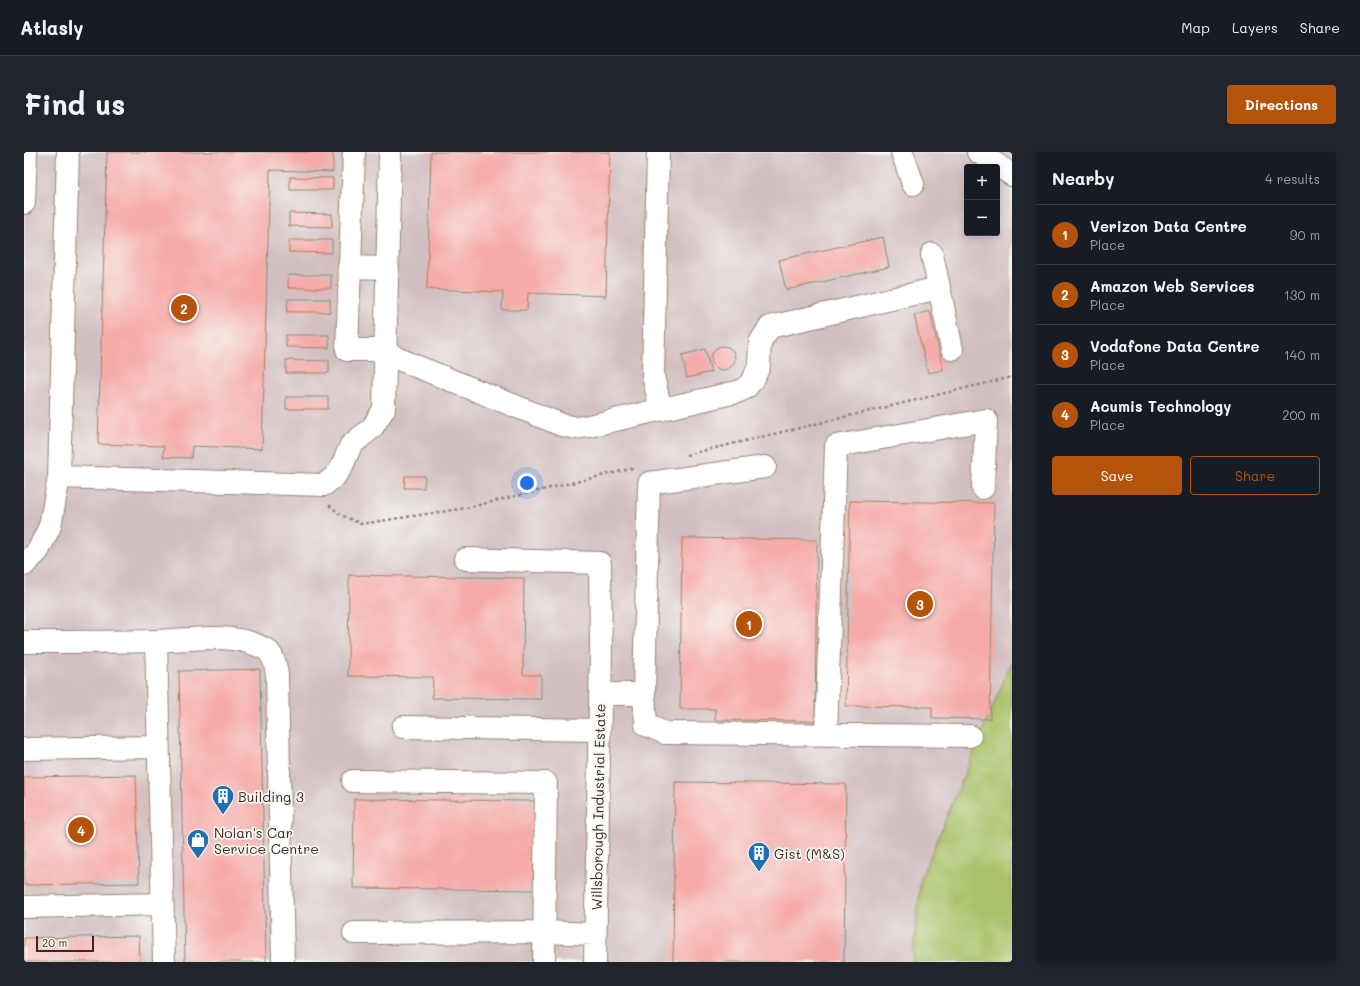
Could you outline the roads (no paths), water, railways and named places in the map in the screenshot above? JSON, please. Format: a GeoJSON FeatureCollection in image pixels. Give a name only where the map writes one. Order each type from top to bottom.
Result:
{"type":"FeatureCollection","features":[{"type":"Feature","properties":{"kind":"street"},"geometry":{"type":"LineString","coordinates":[[24,204],[26,152]]}},
{"type":"Feature","properties":{"kind":"street"},"geometry":{"type":"LineString","coordinates":[[24,565],[38,551],[50,526],[59,477],[68,152]]}},
{"type":"Feature","properties":{"kind":"street"},"geometry":{"type":"LineString","coordinates":[[354,152],[347,350],[386,350],[396,358],[562,425],[576,428],[589,426],[737,392],[746,388],[754,378],[759,366],[760,342],[770,327],[939,288]]}},
{"type":"Feature","properties":{"kind":"street"},"geometry":{"type":"LineString","coordinates":[[59,477],[324,485],[334,478],[341,468],[351,445],[372,428],[384,410],[390,152]]}},
{"type":"Feature","properties":{"kind":"street"},"geometry":{"type":"LineString","coordinates":[[658,152],[653,376],[661,410]]}},
{"type":"Feature","properties":{"kind":"street"},"geometry":{"type":"LineString","coordinates":[[902,152],[913,184]]}},
{"type":"Feature","properties":{"kind":"street"},"geometry":{"type":"LineString","coordinates":[[978,152],[1012,175]]}},
{"type":"Feature","properties":{"kind":"street"},"geometry":{"type":"LineString","coordinates":[[932,254],[952,349]]}},
{"type":"Feature","properties":{"kind":"street"},"geometry":{"type":"LineString","coordinates":[[350,267],[388,268]]}},
{"type":"Feature","properties":{"kind":"street"},"geometry":{"type":"LineString","coordinates":[[826,735],[836,446],[986,420],[983,488]]}},
{"type":"Feature","properties":{"kind":"street"},"geometry":{"type":"LineString","coordinates":[[765,467],[649,483],[644,694],[646,725],[665,733],[970,736]]}},
{"type":"Feature","properties":{"kind":"street","name":"Willsborough Industrial Estate"},"geometry":{"type":"LineString","coordinates":[[466,559],[600,563],[601,653],[595,962]]}},
{"type":"Feature","properties":{"kind":"street"},"geometry":{"type":"LineString","coordinates":[[24,642],[156,641],[232,638],[249,642],[267,650],[274,660],[277,676],[283,962]]}},
{"type":"Feature","properties":{"kind":"street"},"geometry":{"type":"LineString","coordinates":[[156,641],[164,962]]}},
{"type":"Feature","properties":{"kind":"street"},"geometry":{"type":"LineString","coordinates":[[600,694],[644,694]]}},
{"type":"Feature","properties":{"kind":"street"},"geometry":{"type":"LineString","coordinates":[[403,726],[599,730]]}},
{"type":"Feature","properties":{"kind":"street"},"geometry":{"type":"LineString","coordinates":[[24,750],[158,747]]}},
{"type":"Feature","properties":{"kind":"street"},"geometry":{"type":"LineString","coordinates":[[353,781],[546,783],[544,962]]}},
{"type":"Feature","properties":{"kind":"street"},"geometry":{"type":"LineString","coordinates":[[24,907],[162,904]]}},
{"type":"Feature","properties":{"kind":"street"},"geometry":{"type":"LineString","coordinates":[[354,933],[544,932],[596,934]]}},
{"type":"Feature","properties":{"kind":"place","name":"Amazon Web Services"},"geometry":{"type":"Point","coordinates":[184,308]}},
{"type":"Feature","properties":{"kind":"place","name":"Vodafone Data Centre"},"geometry":{"type":"Point","coordinates":[920,604]}},
{"type":"Feature","properties":{"kind":"place","name":"Verizon Data Centre"},"geometry":{"type":"Point","coordinates":[749,624]}},
{"type":"Feature","properties":{"kind":"place","name":"Building 3"},"geometry":{"type":"Point","coordinates":[223,816]}},
{"type":"Feature","properties":{"kind":"place","name":"Acumis Technology"},"geometry":{"type":"Point","coordinates":[81,830]}},
{"type":"Feature","properties":{"kind":"place","name":"Nolan's Car Service Centre"},"geometry":{"type":"Point","coordinates":[198,860]}},
{"type":"Feature","properties":{"kind":"place","name":"Gist (M&S)"},"geometry":{"type":"Point","coordinates":[759,872]}}]}
